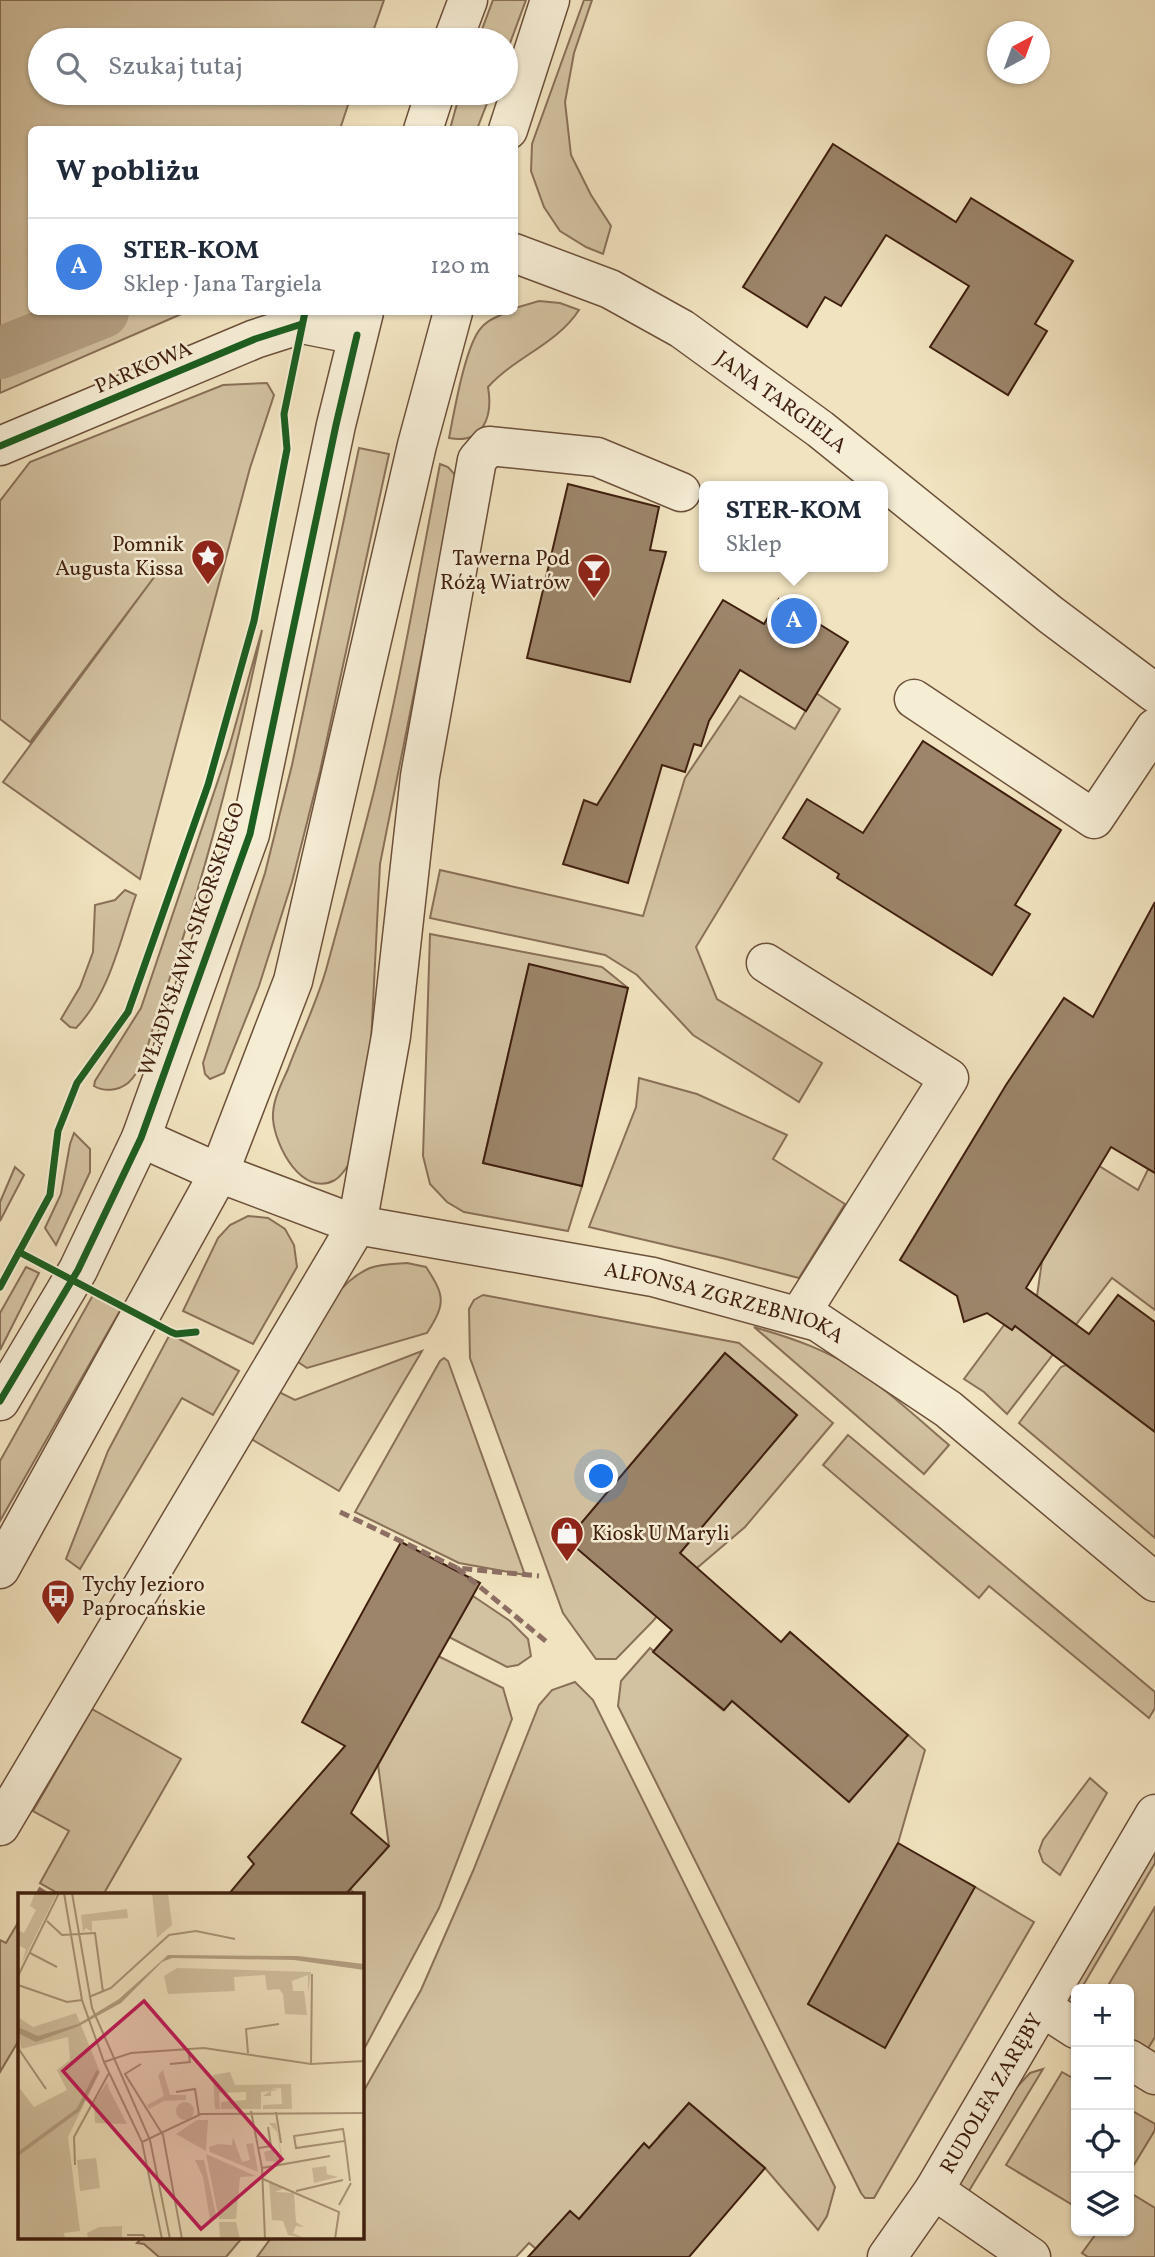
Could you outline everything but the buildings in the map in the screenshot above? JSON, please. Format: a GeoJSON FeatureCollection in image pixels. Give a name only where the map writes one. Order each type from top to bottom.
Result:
{"type":"FeatureCollection","features":[{"type":"Feature","properties":{"kind":"street"},"geometry":{"type":"LineString","coordinates":[[458,28],[468,0]]}},
{"type":"Feature","properties":{"kind":"street"},"geometry":{"type":"LineString","coordinates":[[518,99],[550,0]]}},
{"type":"Feature","properties":{"kind":"street"},"geometry":{"type":"LineString","coordinates":[[423,126],[431,105]]}},
{"type":"Feature","properties":{"kind":"street"},"geometry":{"type":"LineString","coordinates":[[509,126],[516,105]]}},
{"type":"Feature","properties":{"kind":"street","name":"JANA TARGIELA"},"geometry":{"type":"LineString","coordinates":[[518,254],[610,289],[682,328],[809,421],[884,481]]}},
{"type":"Feature","properties":{"kind":"street"},"geometry":{"type":"LineString","coordinates":[[0,1569],[219,1173],[293,981],[417,445],[452,315]]}},
{"type":"Feature","properties":{"kind":"street","name":"PARKOWA"},"geometry":{"type":"LineString","coordinates":[[0,446],[255,339],[302,324],[360,323]]}},
{"type":"Feature","properties":{"kind":"street","name":"WŁADYSŁAWA SIKORSKIEGO"},"geometry":{"type":"LineString","coordinates":[[0,1401],[78,1269],[141,1138],[250,834],[335,425],[360,323]]}},
{"type":"Feature","properties":{"kind":"street"},"geometry":{"type":"LineString","coordinates":[[0,1826],[357,1225],[391,1036],[421,776],[477,460],[489,446],[597,457],[681,492]]}},
{"type":"Feature","properties":{"kind":"street","name":"JANA TARGIELA"},"geometry":{"type":"LineString","coordinates":[[888,484],[1155,693]]}},
{"type":"Feature","properties":{"kind":"street"},"geometry":{"type":"LineString","coordinates":[[914,699],[1094,819],[1155,728]]}},
{"type":"Feature","properties":{"kind":"street"},"geometry":{"type":"LineString","coordinates":[[766,963],[949,1078],[799,1316]]}},
{"type":"Feature","properties":{"kind":"street","name":"ALFONSA ZGRZEBNIOKA"},"geometry":{"type":"LineString","coordinates":[[141,1138],[219,1173],[357,1225],[653,1277],[818,1322],[948,1409],[1155,1582]]}},
{"type":"Feature","properties":{"kind":"street","name":"RUDOLFA ZARĘBY"},"geometry":{"type":"LineString","coordinates":[[887,2257],[934,2190],[1155,1814]]}},
{"type":"Feature","properties":{"kind":"street"},"geometry":{"type":"LineString","coordinates":[[1042,2007],[1071,2026]]}},
{"type":"Feature","properties":{"kind":"street"},"geometry":{"type":"LineString","coordinates":[[1134,2062],[1155,2075]]}},
{"type":"Feature","properties":{"kind":"street","name":"RUDOLFA ZARĘBY"},"geometry":{"type":"LineString","coordinates":[[934,2190],[1031,2257]]}},
{"type":"Feature","properties":{"kind":"shaded area"},"geometry":{"type":"Polygon","coordinates":[[[0,0],[384,0],[374,28],[28,28],[28,105],[348,105],[341,126],[28,126],[28,315],[179,315],[0,393],[0,0]]]}},
{"type":"Feature","properties":{"kind":"shaded area"},"geometry":{"type":"Polygon","coordinates":[[[493,0],[526,0],[516,28],[482,28],[493,0]]]}},
{"type":"Feature","properties":{"kind":"shaded area"},"geometry":{"type":"Polygon","coordinates":[[[584,0],[592,0],[574,53],[565,102],[571,155],[591,195],[611,226],[603,254],[560,231],[544,207],[531,171],[532,144],[584,0]]]}},
{"type":"Feature","properties":{"kind":"shaded area"},"geometry":{"type":"Polygon","coordinates":[[[457,105],[486,105],[478,126],[451,126],[457,105]]]}},
{"type":"Feature","properties":{"kind":"shaded area"},"geometry":{"type":"Polygon","coordinates":[[[539,301],[560,303],[579,310],[559,332],[488,387],[487,417],[478,432],[471,437],[449,438],[465,364],[475,337],[487,322],[496,317],[518,315],[518,307],[539,301]]]}},
{"type":"Feature","properties":{"kind":"shaded area"},"geometry":{"type":"Polygon","coordinates":[[[267,383],[274,395],[250,468],[140,879],[3,782],[155,576],[30,742],[0,719],[0,501],[30,462],[223,385],[267,383]]]}},
{"type":"Feature","properties":{"kind":"shaded area"},"geometry":{"type":"Polygon","coordinates":[[[359,448],[389,454],[320,771],[292,882],[259,986],[224,1073],[210,1079],[205,1074],[203,1063],[265,873],[292,765],[359,448]]]}},
{"type":"Feature","properties":{"kind":"shaded area"},"geometry":{"type":"Polygon","coordinates":[[[440,464],[448,467],[457,477],[380,864],[370,1063],[352,1159],[335,1180],[323,1184],[301,1176],[285,1155],[275,1130],[274,1106],[322,983],[368,813],[401,669],[440,464]]]}},
{"type":"Feature","properties":{"kind":"shaded area"},"geometry":{"type":"Polygon","coordinates":[[[262,630],[216,824],[189,920],[146,1051],[139,1069],[128,1083],[115,1089],[98,1088],[94,1086],[95,1081],[141,1008],[229,748],[262,630]]]}},
{"type":"Feature","properties":{"kind":"shaded area"},"geometry":{"type":"Polygon","coordinates":[[[816,693],[840,709],[696,947],[717,999],[822,1063],[799,1102],[693,1035],[637,975],[605,955],[430,918],[440,870],[643,916],[685,778],[740,696],[795,729],[816,693]]]}},
{"type":"Feature","properties":{"kind":"shaded area"},"geometry":{"type":"Polygon","coordinates":[[[125,890],[136,895],[113,965],[88,1014],[76,1028],[70,1027],[61,1019],[80,987],[93,952],[95,905],[115,900],[125,890]]]}},
{"type":"Feature","properties":{"kind":"shaded area"},"geometry":{"type":"Polygon","coordinates":[[[430,934],[602,967],[628,988],[529,965],[483,1163],[582,1186],[568,1231],[464,1212],[447,1202],[430,1184],[423,1156],[430,934]]]}},
{"type":"Feature","properties":{"kind":"shaded area"},"geometry":{"type":"Polygon","coordinates":[[[639,1078],[697,1094],[787,1135],[773,1159],[845,1204],[799,1278],[589,1227],[636,1107],[639,1078]]]}},
{"type":"Feature","properties":{"kind":"shaded area"},"geometry":{"type":"Polygon","coordinates":[[[74,1133],[90,1149],[90,1172],[56,1245],[45,1228],[61,1194],[74,1133]]]}},
{"type":"Feature","properties":{"kind":"shaded area"},"geometry":{"type":"Polygon","coordinates":[[[1155,1155],[1155,1310],[1112,1278],[1007,1414],[984,1392],[964,1379],[1004,1325],[1012,1330],[1034,1301],[1042,1261],[1099,1166],[1138,1190],[1155,1155]]]}},
{"type":"Feature","properties":{"kind":"shaded area"},"geometry":{"type":"Polygon","coordinates":[[[15,1167],[24,1175],[0,1221],[0,1202],[15,1167]]]}},
{"type":"Feature","properties":{"kind":"shaded area"},"geometry":{"type":"Polygon","coordinates":[[[248,1216],[268,1218],[285,1229],[294,1245],[297,1267],[253,1344],[183,1311],[218,1238],[230,1225],[248,1216]]]}},
{"type":"Feature","properties":{"kind":"shaded area"},"geometry":{"type":"Polygon","coordinates":[[[407,1263],[426,1267],[440,1293],[438,1314],[427,1333],[307,1368],[295,1360],[326,1308],[346,1284],[370,1268],[407,1263]]]}},
{"type":"Feature","properties":{"kind":"shaded area"},"geometry":{"type":"Polygon","coordinates":[[[26,1267],[39,1273],[0,1350],[0,1313],[26,1267]]]}},
{"type":"Feature","properties":{"kind":"shaded area"},"geometry":{"type":"Polygon","coordinates":[[[93,1295],[121,1309],[0,1521],[0,1461],[93,1295]]]}},
{"type":"Feature","properties":{"kind":"shaded area"},"geometry":{"type":"Polygon","coordinates":[[[483,1295],[739,1343],[833,1423],[745,1527],[697,1568],[653,1621],[616,1659],[596,1659],[563,1613],[470,1358],[469,1309],[474,1300],[483,1295]],[[725,1353],[567,1540],[639,1601],[797,1415],[725,1353]]]}},
{"type":"Feature","properties":{"kind":"shaded area"},"geometry":{"type":"Polygon","coordinates":[[[754,1327],[811,1346],[851,1366],[886,1391],[949,1445],[924,1474],[754,1327]]]}},
{"type":"Feature","properties":{"kind":"shaded area"},"geometry":{"type":"Polygon","coordinates":[[[170,1334],[239,1371],[213,1415],[182,1398],[80,1569],[66,1559],[108,1451],[170,1334]]]}},
{"type":"Feature","properties":{"kind":"shaded area"},"geometry":{"type":"Polygon","coordinates":[[[422,1351],[339,1491],[248,1437],[275,1390],[295,1400],[422,1351]]]}},
{"type":"Feature","properties":{"kind":"shaded area"},"geometry":{"type":"Polygon","coordinates":[[[444,1358],[448,1361],[525,1575],[459,1563],[355,1512],[444,1358]]]}},
{"type":"Feature","properties":{"kind":"shaded area"},"geometry":{"type":"Polygon","coordinates":[[[1066,1365],[1155,1432],[1155,1538],[1019,1423],[1061,1367],[1066,1365]]]}},
{"type":"Feature","properties":{"kind":"shaded area"},"geometry":{"type":"Polygon","coordinates":[[[848,1435],[1155,1692],[1155,1708],[1149,1718],[989,1586],[979,1598],[823,1465],[848,1435]]]}},
{"type":"Feature","properties":{"kind":"shaded area"},"geometry":{"type":"Polygon","coordinates":[[[473,1596],[510,1621],[528,1639],[531,1656],[518,1665],[507,1667],[449,1637],[473,1596]]]}},
{"type":"Feature","properties":{"kind":"shaded area"},"geometry":{"type":"Polygon","coordinates":[[[650,1648],[723,1710],[747,1684],[908,1735],[925,1750],[898,1843],[808,2004],[975,1887],[1034,1922],[874,2198],[865,2198],[861,2193],[618,1706],[621,1681],[650,1648]]]}},
{"type":"Feature","properties":{"kind":"shaded area"},"geometry":{"type":"Polygon","coordinates":[[[438,1656],[503,1688],[512,1719],[439,1908],[364,2049],[364,1893],[354,1893],[343,1882],[362,1876],[389,1846],[378,1765],[438,1656]]]}},
{"type":"Feature","properties":{"kind":"shaded area"},"geometry":{"type":"Polygon","coordinates":[[[575,1682],[593,1700],[835,2187],[827,2216],[818,2230],[765,2168],[689,2103],[659,2136],[657,2155],[644,2144],[579,2219],[543,2255],[529,2243],[516,2257],[257,2257],[270,2240],[364,2240],[364,2090],[421,1990],[473,1871],[539,1705],[552,1690],[575,1682]]]}},
{"type":"Feature","properties":{"kind":"shaded area"},"geometry":{"type":"Polygon","coordinates":[[[92,1709],[181,1759],[104,1893],[58,1893],[40,1883],[69,1831],[33,1811],[92,1709]]]}},
{"type":"Feature","properties":{"kind":"shaded area"},"geometry":{"type":"Polygon","coordinates":[[[1090,1778],[1107,1793],[1060,1875],[1043,1862],[1039,1851],[1043,1840],[1090,1778]]]}},
{"type":"Feature","properties":{"kind":"shaded area"},"geometry":{"type":"Polygon","coordinates":[[[1155,1835],[1155,1863],[1084,1984],[1071,1984],[1071,2006],[1058,1998],[1155,1835]]]}},
{"type":"Feature","properties":{"kind":"shaded area"},"geometry":{"type":"Polygon","coordinates":[[[1155,1907],[1155,2037],[1147,2050],[1134,2042],[1134,1984],[1109,1984],[1155,1907]]]}},
{"type":"Feature","properties":{"kind":"shaded area"},"geometry":{"type":"Polygon","coordinates":[[[18,1923],[18,2042],[0,2072],[0,1940],[6,1943],[18,1923]]]}},
{"type":"Feature","properties":{"kind":"shaded area"},"geometry":{"type":"Polygon","coordinates":[[[1043,2069],[964,2199],[959,2191],[960,2174],[1016,2088],[1030,2073],[1043,2069]]]}},
{"type":"Feature","properties":{"kind":"shaded area"},"geometry":{"type":"Polygon","coordinates":[[[1062,2072],[1071,2077],[1071,2204],[1006,2165],[1062,2072]]]}},
{"type":"Feature","properties":{"kind":"shaded area"},"geometry":{"type":"Polygon","coordinates":[[[1134,2112],[1155,2124],[1155,2130],[1134,2165],[1134,2112]]]}},
{"type":"Feature","properties":{"kind":"shaded area"},"geometry":{"type":"Polygon","coordinates":[[[1134,2195],[1155,2208],[1155,2257],[1088,2257],[1082,2253],[1094,2236],[1134,2236],[1134,2195]]]}},
{"type":"Feature","properties":{"kind":"shaded area"},"geometry":{"type":"Polygon","coordinates":[[[140,2240],[240,2240],[226,2257],[159,2257],[144,2244],[137,2243],[140,2240]]]}},
{"type":"Feature","properties":{"kind":"waterway"},"geometry":{"type":"LineString","coordinates":[[0,353],[95,315]]}},
{"type":"Feature","properties":{"kind":"marked path"},"geometry":{"type":"LineString","coordinates":[[340,1512],[457,1568],[539,1576]]}},
{"type":"Feature","properties":{"kind":"marked path"},"geometry":{"type":"LineString","coordinates":[[457,1568],[548,1643]]}},
{"type":"Feature","properties":{"kind":"marked path"},"geometry":{"type":"LineString","coordinates":[[38,1889],[45,1893]]}},
{"type":"Feature","properties":{"kind":"cycle path"},"geometry":{"type":"LineString","coordinates":[[0,1287],[50,1195],[58,1131],[77,1083],[128,1012],[208,785],[254,621],[287,449],[284,414],[304,315]]}},
{"type":"Feature","properties":{"kind":"cycle path"},"geometry":{"type":"LineString","coordinates":[[0,446],[255,339],[302,324]]}},
{"type":"Feature","properties":{"kind":"cycle path"},"geometry":{"type":"LineString","coordinates":[[0,1401],[78,1270],[141,1138],[250,834],[357,335]]}},
{"type":"Feature","properties":{"kind":"cycle path"},"geometry":{"type":"LineString","coordinates":[[19,1252],[171,1332],[196,1332]]}},
{"type":"Feature","properties":{"kind":"place","name":"Pomnik Augusta Kissa"},"geometry":{"type":"Point","coordinates":[208,586]}},
{"type":"Feature","properties":{"kind":"place","name":"Tawerna Pod Różą Wiatrów"},"geometry":{"type":"Point","coordinates":[594,600]}},
{"type":"Feature","properties":{"kind":"place","name":"STER-KOM"},"geometry":{"type":"Point","coordinates":[794,621]}},
{"type":"Feature","properties":{"kind":"place","name":"Kiosk U Maryli"},"geometry":{"type":"Point","coordinates":[567,1563]}},
{"type":"Feature","properties":{"kind":"place","name":"Tychy Jezioro Paprocańskie"},"geometry":{"type":"Point","coordinates":[58,1626]}}]}
